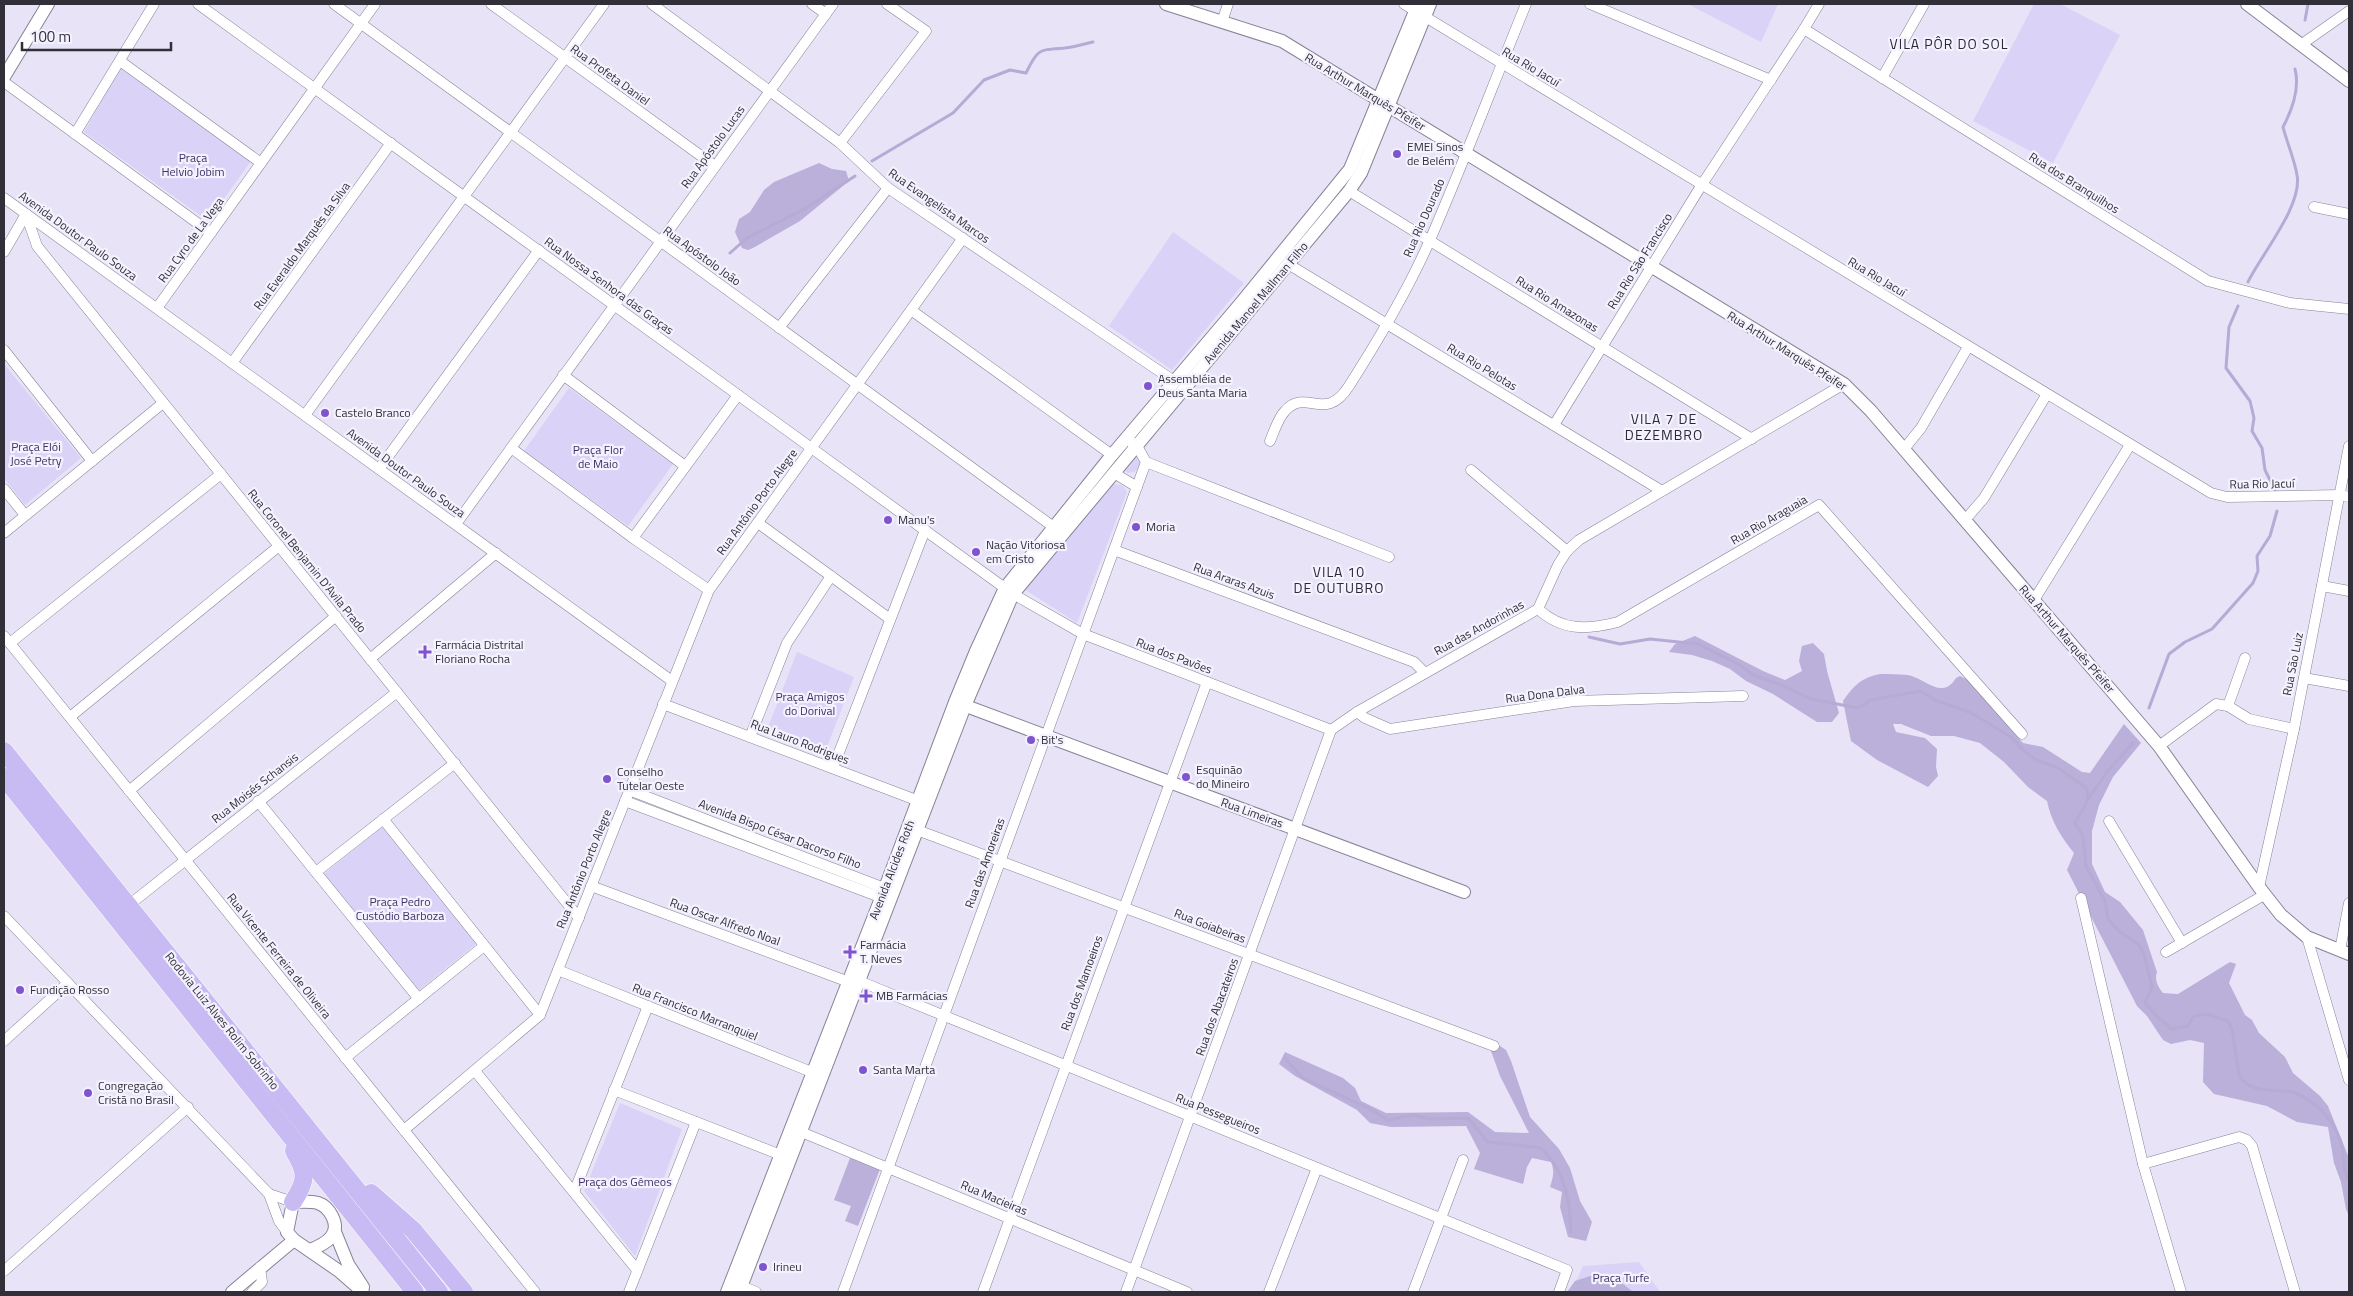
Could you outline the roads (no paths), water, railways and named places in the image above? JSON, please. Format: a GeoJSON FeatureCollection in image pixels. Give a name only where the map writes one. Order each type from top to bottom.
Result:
{"type":"FeatureCollection","features":[{"type":"Feature","properties":{"kind":"highway","name":"Rodovia Luiz Alves Rolim Sobrinho"},"geometry":{"type":"LineString","coordinates":[[4,750],[439,1292]]}},
{"type":"Feature","properties":{"kind":"highway","name":"Rodovia Luiz Alves Rolim Sobrinho"},"geometry":{"type":"LineString","coordinates":[[4,777],[415,1292]]}},
{"type":"Feature","properties":{"kind":"highway"},"geometry":{"type":"LineString","coordinates":[[277,1117],[304,1172],[304,1182],[293,1202]]}},
{"type":"Feature","properties":{"kind":"highway"},"geometry":{"type":"LineString","coordinates":[[349,1179],[370,1193],[413,1230],[464,1292]]}},
{"type":"Feature","properties":{"kind":"street"},"geometry":{"type":"LineString","coordinates":[[4,77],[48,4]]}},
{"type":"Feature","properties":{"kind":"street"},"geometry":{"type":"LineString","coordinates":[[75,134],[154,4]]}},
{"type":"Feature","properties":{"kind":"street","name":"Rua Nossa Senhora das Graças"},"geometry":{"type":"LineString","coordinates":[[198,4],[1009,591]]}},
{"type":"Feature","properties":{"kind":"street","name":"Rua Apóstolo João"},"geometry":{"type":"LineString","coordinates":[[334,4],[1055,528]]}},
{"type":"Feature","properties":{"kind":"street","name":"Rua Cyro de La Vega"},"geometry":{"type":"LineString","coordinates":[[157,308],[375,4]]}},
{"type":"Feature","properties":{"kind":"street","name":"Rua Profeta Daniel"},"geometry":{"type":"LineString","coordinates":[[491,4],[715,166]]}},
{"type":"Feature","properties":{"kind":"street"},"geometry":{"type":"LineString","coordinates":[[305,415],[604,4]]}},
{"type":"Feature","properties":{"kind":"street","name":"Rua Evangelista Marcos"},"geometry":{"type":"LineString","coordinates":[[652,4],[840,143],[888,188],[1174,381]]}},
{"type":"Feature","properties":{"kind":"street"},"geometry":{"type":"LineString","coordinates":[[812,4],[826,14]]}},
{"type":"Feature","properties":{"kind":"street","name":"Rua Apóstolo Lucas"},"geometry":{"type":"LineString","coordinates":[[456,524],[833,4]]}},
{"type":"Feature","properties":{"kind":"street"},"geometry":{"type":"LineString","coordinates":[[840,143],[926,32],[887,4]]}},
{"type":"Feature","properties":{"kind":"street","name":"Rua Arthur Marquês Pfeifer"},"geometry":{"type":"LineString","coordinates":[[1166,4],[1282,41],[1844,384],[1871,411],[2159,746],[2261,891],[2289,924],[2307,937],[2344,952]]}},
{"type":"Feature","properties":{"kind":"street"},"geometry":{"type":"LineString","coordinates":[[1222,22],[1228,4]]}},
{"type":"Feature","properties":{"kind":"street","name":"Avenida Manoel Mallman Filho"},"geometry":{"type":"LineString","coordinates":[[1009,591],[1112,455],[1131,442],[1288,264],[1349,191],[1361,173],[1383,103],[1416,10],[1430,4]]}},
{"type":"Feature","properties":{"kind":"street","name":"Rua Rio Dourado"},"geometry":{"type":"LineString","coordinates":[[1270,441],[1284,412],[1291,405],[1304,402],[1327,406],[1337,402],[1348,388],[1387,324],[1430,241],[1526,4]]}},
{"type":"Feature","properties":{"kind":"street"},"geometry":{"type":"LineString","coordinates":[[1590,4],[1771,80]]}},
{"type":"Feature","properties":{"kind":"street","name":"Rua Rio São Francisco"},"geometry":{"type":"LineString","coordinates":[[1554,425],[1701,186],[1819,4]]}},
{"type":"Feature","properties":{"kind":"street"},"geometry":{"type":"LineString","coordinates":[[1882,78],[1924,4]]}},
{"type":"Feature","properties":{"kind":"street"},"geometry":{"type":"LineString","coordinates":[[2252,5],[2349,81]]}},
{"type":"Feature","properties":{"kind":"street","name":"Rua Rio Jacuí"},"geometry":{"type":"LineString","coordinates":[[1416,10],[1701,186],[2211,493],[2227,497],[2344,496]]}},
{"type":"Feature","properties":{"kind":"street"},"geometry":{"type":"LineString","coordinates":[[2302,44],[2349,11]]}},
{"type":"Feature","properties":{"kind":"street","name":"Rua dos Branquilhos"},"geometry":{"type":"LineString","coordinates":[[1804,29],[2208,282],[2290,303],[2349,309]]}},
{"type":"Feature","properties":{"kind":"street"},"geometry":{"type":"LineString","coordinates":[[120,61],[261,163]]}},
{"type":"Feature","properties":{"kind":"street"},"geometry":{"type":"LineString","coordinates":[[4,82],[211,232]]}},
{"type":"Feature","properties":{"kind":"street","name":"Avenida Manoel Mallman Filho"},"geometry":{"type":"LineString","coordinates":[[1009,591],[1114,473],[1131,442],[1174,381],[1241,303],[1350,169],[1383,103]]}},
{"type":"Feature","properties":{"kind":"street","name":"Rua Everaldo Marquês da Silva"},"geometry":{"type":"LineString","coordinates":[[232,363],[391,143]]}},
{"type":"Feature","properties":{"kind":"street"},"geometry":{"type":"LineString","coordinates":[[780,328],[888,188]]}},
{"type":"Feature","properties":{"kind":"street","name":"Rua Rio Amazonas"},"geometry":{"type":"LineString","coordinates":[[1349,191],[1752,439]]}},
{"type":"Feature","properties":{"kind":"street","name":"Avenida Doutor Paulo Souza"},"geometry":{"type":"LineString","coordinates":[[4,198],[672,681]]}},
{"type":"Feature","properties":{"kind":"street"},"geometry":{"type":"LineString","coordinates":[[2314,207],[2349,214]]}},
{"type":"Feature","properties":{"kind":"street"},"geometry":{"type":"LineString","coordinates":[[4,252],[26,214]]}},
{"type":"Feature","properties":{"kind":"street","name":"Rua Coronel Benjamin D'Avila Prado"},"geometry":{"type":"LineString","coordinates":[[26,214],[37,246],[579,918]]}},
{"type":"Feature","properties":{"kind":"street","name":"Rua Antônio Porto Alegre"},"geometry":{"type":"LineString","coordinates":[[404,1130],[540,1016],[709,590],[963,238]]}},
{"type":"Feature","properties":{"kind":"street"},"geometry":{"type":"LineString","coordinates":[[379,469],[539,250]]}},
{"type":"Feature","properties":{"kind":"street","name":"Rua Rio Pelotas"},"geometry":{"type":"LineString","coordinates":[[1288,264],[1662,491]]}},
{"type":"Feature","properties":{"kind":"street"},"geometry":{"type":"LineString","coordinates":[[911,310],[1112,455]]}},
{"type":"Feature","properties":{"kind":"street"},"geometry":{"type":"LineString","coordinates":[[1904,449],[1921,428],[1968,347]]}},
{"type":"Feature","properties":{"kind":"street"},"geometry":{"type":"LineString","coordinates":[[4,350],[92,461]]}},
{"type":"Feature","properties":{"kind":"street"},"geometry":{"type":"LineString","coordinates":[[563,375],[685,466]]}},
{"type":"Feature","properties":{"kind":"street","name":"Rua das Andorinhas"},"geometry":{"type":"LineString","coordinates":[[1332,730],[1357,712],[1538,609],[1558,565],[1567,551],[1579,540],[1844,384]]}},
{"type":"Feature","properties":{"kind":"street"},"geometry":{"type":"LineString","coordinates":[[1965,520],[1984,498],[2047,394]]}},
{"type":"Feature","properties":{"kind":"street"},"geometry":{"type":"LineString","coordinates":[[633,538],[738,395]]}},
{"type":"Feature","properties":{"kind":"street"},"geometry":{"type":"LineString","coordinates":[[4,533],[163,403]]}},
{"type":"Feature","properties":{"kind":"street"},"geometry":{"type":"LineString","coordinates":[[1131,442],[1146,462],[1389,557]]}},
{"type":"Feature","properties":{"kind":"street"},"geometry":{"type":"LineString","coordinates":[[2034,600],[2130,445]]}},
{"type":"Feature","properties":{"kind":"street","name":"Rua São Luiz"},"geometry":{"type":"LineString","coordinates":[[2261,891],[2322,586],[2344,496],[2349,446]]}},
{"type":"Feature","properties":{"kind":"street"},"geometry":{"type":"LineString","coordinates":[[511,448],[633,538],[709,590]]}},
{"type":"Feature","properties":{"kind":"street","name":"Rua das Amoreiras"},"geometry":{"type":"LineString","coordinates":[[843,1292],[889,1168],[942,1015],[1146,462]]}},
{"type":"Feature","properties":{"kind":"street"},"geometry":{"type":"LineString","coordinates":[[1471,470],[1567,551]]}},
{"type":"Feature","properties":{"kind":"street"},"geometry":{"type":"LineString","coordinates":[[1114,473],[1137,488]]}},
{"type":"Feature","properties":{"kind":"street"},"geometry":{"type":"LineString","coordinates":[[7,639],[221,474]]}},
{"type":"Feature","properties":{"kind":"street"},"geometry":{"type":"LineString","coordinates":[[4,489],[26,515]]}},
{"type":"Feature","properties":{"kind":"street","name":"Rua Rio Araguaia"},"geometry":{"type":"LineString","coordinates":[[1538,609],[1550,620],[1564,626],[1605,626],[1618,622],[1819,504],[2022,734]]}},
{"type":"Feature","properties":{"kind":"street"},"geometry":{"type":"LineString","coordinates":[[758,523],[890,619]]}},
{"type":"Feature","properties":{"kind":"street"},"geometry":{"type":"LineString","coordinates":[[833,768],[925,530]]}},
{"type":"Feature","properties":{"kind":"street"},"geometry":{"type":"LineString","coordinates":[[70,717],[279,546]]}},
{"type":"Feature","properties":{"kind":"street","name":"Rua Araras Azuis"},"geometry":{"type":"LineString","coordinates":[[1114,550],[1414,662],[1425,673]]}},
{"type":"Feature","properties":{"kind":"street"},"geometry":{"type":"LineString","coordinates":[[370,659],[496,554]]}},
{"type":"Feature","properties":{"kind":"street"},"geometry":{"type":"LineString","coordinates":[[750,737],[787,643],[831,576]]}},
{"type":"Feature","properties":{"kind":"street"},"geometry":{"type":"LineString","coordinates":[[2322,586],[2349,591]]}},
{"type":"Feature","properties":{"kind":"street","name":"Rua dos Pavões"},"geometry":{"type":"LineString","coordinates":[[1009,591],[1083,634],[1332,730]]}},
{"type":"Feature","properties":{"kind":"street","name":"Avenida Alcides Roth"},"geometry":{"type":"LineString","coordinates":[[735,1288],[923,802],[960,704],[976,651],[1009,591]]}},
{"type":"Feature","properties":{"kind":"street"},"geometry":{"type":"LineString","coordinates":[[129,791],[336,616]]}},
{"type":"Feature","properties":{"kind":"street","name":"Rua Vicente Ferreira de Oliveira"},"geometry":{"type":"LineString","coordinates":[[7,639],[535,1292]]}},
{"type":"Feature","properties":{"kind":"street"},"geometry":{"type":"LineString","coordinates":[[2228,706],[2245,658]]}},
{"type":"Feature","properties":{"kind":"street"},"geometry":{"type":"LineString","coordinates":[[2304,678],[2349,686]]}},
{"type":"Feature","properties":{"kind":"street","name":"Rua dos Mamoeiros"},"geometry":{"type":"LineString","coordinates":[[983,1292],[1206,682]]}},
{"type":"Feature","properties":{"kind":"street","name":"Rua Moisés Schansis"},"geometry":{"type":"LineString","coordinates":[[129,905],[397,692]]}},
{"type":"Feature","properties":{"kind":"street","name":"Rua Dona Dalva"},"geometry":{"type":"LineString","coordinates":[[1357,712],[1365,718],[1390,729],[1566,702],[1743,696]]}},
{"type":"Feature","properties":{"kind":"street","name":"Rua Lauro Rodrigues"},"geometry":{"type":"LineString","coordinates":[[663,704],[923,802]]}},
{"type":"Feature","properties":{"kind":"street","name":"Rua Limeiras"},"geometry":{"type":"LineString","coordinates":[[960,704],[1464,892]]}},
{"type":"Feature","properties":{"kind":"street"},"geometry":{"type":"LineString","coordinates":[[2159,746],[2216,704],[2228,706],[2249,720],[2294,728]]}},
{"type":"Feature","properties":{"kind":"street","name":"Rua dos Abacateiros"},"geometry":{"type":"LineString","coordinates":[[1126,1292],[1332,730]]}},
{"type":"Feature","properties":{"kind":"street"},"geometry":{"type":"LineString","coordinates":[[316,872],[455,763]]}},
{"type":"Feature","properties":{"kind":"street","name":"Avenida Bispo César Dacorso Filho"},"geometry":{"type":"LineString","coordinates":[[629,790],[761,846],[888,894]]}},
{"type":"Feature","properties":{"kind":"street"},"geometry":{"type":"LineString","coordinates":[[258,801],[419,999]]}},
{"type":"Feature","properties":{"kind":"street","name":"Avenida Bispo César Dacorso Filho"},"geometry":{"type":"LineString","coordinates":[[625,801],[761,846]]}},
{"type":"Feature","properties":{"kind":"street","name":"Avenida Alcides Roth"},"geometry":{"type":"LineString","coordinates":[[888,894],[918,830],[923,802]]}},
{"type":"Feature","properties":{"kind":"street"},"geometry":{"type":"LineString","coordinates":[[383,819],[540,1016]]}},
{"type":"Feature","properties":{"kind":"street"},"geometry":{"type":"LineString","coordinates":[[2109,821],[2182,943]]}},
{"type":"Feature","properties":{"kind":"street","name":"Rua Goiabeiras"},"geometry":{"type":"LineString","coordinates":[[918,830],[1494,1046]]}},
{"type":"Feature","properties":{"kind":"street","name":"Rua Oscar Alfredo Noal"},"geometry":{"type":"LineString","coordinates":[[592,886],[854,981]]}},
{"type":"Feature","properties":{"kind":"street"},"geometry":{"type":"LineString","coordinates":[[2166,952],[2261,891]]}},
{"type":"Feature","properties":{"kind":"street"},"geometry":{"type":"LineString","coordinates":[[2081,898],[2143,1164],[2181,1292]]}},
{"type":"Feature","properties":{"kind":"street"},"geometry":{"type":"LineString","coordinates":[[2344,952],[2349,902]]}},
{"type":"Feature","properties":{"kind":"street"},"geometry":{"type":"LineString","coordinates":[[4,916],[269,1194],[279,1222],[291,1236],[365,1292]]}},
{"type":"Feature","properties":{"kind":"street"},"geometry":{"type":"LineString","coordinates":[[2307,937],[2349,1080]]}},
{"type":"Feature","properties":{"kind":"street"},"geometry":{"type":"LineString","coordinates":[[345,1058],[484,946]]}},
{"type":"Feature","properties":{"kind":"street","name":"Rua Francisco Marranquiel"},"geometry":{"type":"LineString","coordinates":[[558,970],[818,1074]]}},
{"type":"Feature","properties":{"kind":"street","name":"Rua Pessegueiros"},"geometry":{"type":"LineString","coordinates":[[854,981],[942,1015],[1567,1270],[1559,1292]]}},
{"type":"Feature","properties":{"kind":"street"},"geometry":{"type":"LineString","coordinates":[[4,1041],[68,983]]}},
{"type":"Feature","properties":{"kind":"street"},"geometry":{"type":"LineString","coordinates":[[574,1192],[648,1006]]}},
{"type":"Feature","properties":{"kind":"street"},"geometry":{"type":"LineString","coordinates":[[475,1071],[637,1270]]}},
{"type":"Feature","properties":{"kind":"street"},"geometry":{"type":"LineString","coordinates":[[614,1090],[786,1157]]}},
{"type":"Feature","properties":{"kind":"street"},"geometry":{"type":"LineString","coordinates":[[4,1270],[188,1107]]}},
{"type":"Feature","properties":{"kind":"street"},"geometry":{"type":"LineString","coordinates":[[628,1292],[696,1122]]}},
{"type":"Feature","properties":{"kind":"street","name":"Rua Macieiras"},"geometry":{"type":"LineString","coordinates":[[796,1129],[1187,1292]]}},
{"type":"Feature","properties":{"kind":"street"},"geometry":{"type":"LineString","coordinates":[[2143,1164],[2239,1137],[2247,1140],[2252,1146],[2295,1292]]}},
{"type":"Feature","properties":{"kind":"street"},"geometry":{"type":"LineString","coordinates":[[1413,1292],[1463,1160]]}},
{"type":"Feature","properties":{"kind":"street"},"geometry":{"type":"LineString","coordinates":[[1269,1292],[1317,1168]]}},
{"type":"Feature","properties":{"kind":"street"},"geometry":{"type":"LineString","coordinates":[[269,1194],[293,1202],[318,1203],[325,1206],[335,1222],[335,1232],[348,1264],[365,1292]]}},
{"type":"Feature","properties":{"kind":"street"},"geometry":{"type":"LineString","coordinates":[[232,1292],[291,1236],[293,1202]]}},
{"type":"Feature","properties":{"kind":"street"},"geometry":{"type":"LineString","coordinates":[[310,1250],[325,1243],[335,1232]]}},
{"type":"Feature","properties":{"kind":"street"},"geometry":{"type":"LineString","coordinates":[[252,1292],[262,1282],[260,1267]]}},
{"type":"Feature","properties":{"kind":"street"},"geometry":{"type":"LineString","coordinates":[[735,1288],[756,1292]]}},
{"type":"Feature","properties":{"kind":"waterway"},"geometry":{"type":"LineString","coordinates":[[2305,20],[2308,4]]}},
{"type":"Feature","properties":{"kind":"waterway"},"geometry":{"type":"LineString","coordinates":[[872,161],[953,113],[984,80],[1010,70],[1026,73],[1037,55],[1044,50],[1068,48],[1093,42]]}},
{"type":"Feature","properties":{"kind":"waterway"},"geometry":{"type":"LineString","coordinates":[[2248,282],[2280,230],[2294,201],[2297,175],[2283,127],[2296,91],[2295,69]]}},
{"type":"Feature","properties":{"kind":"waterway"},"geometry":{"type":"LineString","coordinates":[[730,253],[747,238],[806,208],[855,176]]}},
{"type":"Feature","properties":{"kind":"waterway"},"geometry":{"type":"LineString","coordinates":[[2238,306],[2229,327],[2226,368],[2250,401],[2254,418],[2252,431],[2262,448],[2265,470],[2275,490]]}},
{"type":"Feature","properties":{"kind":"waterway"},"geometry":{"type":"LineString","coordinates":[[2149,708],[2169,654],[2185,642],[2212,629],[2253,583],[2258,571],[2257,556],[2270,536],[2277,511]]}},
{"type":"Feature","properties":{"kind":"waterway"},"geometry":{"type":"LineString","coordinates":[[1589,637],[1620,644],[1650,639],[1698,644],[1740,665],[1753,675],[1782,685],[1811,699],[1858,708],[1871,700],[1920,691],[1937,701],[1969,712],[1985,721],[2012,738],[2036,760],[2058,768],[2086,788],[2087,801],[2075,823],[2083,837],[2086,866],[2105,901],[2108,919],[2119,931],[2139,945],[2144,954],[2152,987],[2145,1003],[2171,1029],[2188,1026],[2194,1016],[2207,1014],[2228,1021],[2232,1029],[2239,1075],[2243,1081],[2263,1090],[2295,1093],[2318,1107],[2329,1120],[2339,1137],[2343,1151],[2345,1173],[2349,1180]]}},
{"type":"Feature","properties":{"kind":"waterway"},"geometry":{"type":"LineString","coordinates":[[2088,799],[2107,772],[2133,743]]}},
{"type":"Feature","properties":{"kind":"waterway"},"geometry":{"type":"LineString","coordinates":[[1285,1058],[1303,1078],[1370,1109],[1388,1120],[1413,1115],[1429,1119],[1468,1118],[1488,1142],[1541,1148],[1556,1166],[1565,1187],[1571,1232]]}},
{"type":"Feature","properties":{"kind":"place","name":"EMEI Sinos de Belém"},"geometry":{"type":"Point","coordinates":[1397,154]}},
{"type":"Feature","properties":{"kind":"place","name":"Assembléia de Deus Santa Maria"},"geometry":{"type":"Point","coordinates":[1148,386]}},
{"type":"Feature","properties":{"kind":"place","name":"Castelo Branco"},"geometry":{"type":"Point","coordinates":[325,413]}},
{"type":"Feature","properties":{"kind":"place","name":"Manu's"},"geometry":{"type":"Point","coordinates":[888,520]}},
{"type":"Feature","properties":{"kind":"place","name":"Moria"},"geometry":{"type":"Point","coordinates":[1136,527]}},
{"type":"Feature","properties":{"kind":"place","name":"Nação Vitoriosa em Cristo"},"geometry":{"type":"Point","coordinates":[976,552]}},
{"type":"Feature","properties":{"kind":"place","name":"Farmácia Distrital Floriano Rocha"},"geometry":{"type":"Point","coordinates":[425,652]}},
{"type":"Feature","properties":{"kind":"place","name":"Bit's"},"geometry":{"type":"Point","coordinates":[1031,740]}},
{"type":"Feature","properties":{"kind":"place","name":"Esquinão do Mineiro"},"geometry":{"type":"Point","coordinates":[1186,777]}},
{"type":"Feature","properties":{"kind":"place","name":"Conselho Tutelar Oeste"},"geometry":{"type":"Point","coordinates":[607,779]}},
{"type":"Feature","properties":{"kind":"place","name":"Farmácia T. Neves"},"geometry":{"type":"Point","coordinates":[850,952]}},
{"type":"Feature","properties":{"kind":"place","name":"Fundição Rosso"},"geometry":{"type":"Point","coordinates":[20,990]}},
{"type":"Feature","properties":{"kind":"place","name":"MB Farmácias"},"geometry":{"type":"Point","coordinates":[866,996]}},
{"type":"Feature","properties":{"kind":"place","name":"Santa Marta"},"geometry":{"type":"Point","coordinates":[863,1070]}},
{"type":"Feature","properties":{"kind":"place","name":"Congregação Cristã no Brasil"},"geometry":{"type":"Point","coordinates":[88,1093]}},
{"type":"Feature","properties":{"kind":"place","name":"Irineu"},"geometry":{"type":"Point","coordinates":[763,1267]}},
{"type":"Feature","properties":{"kind":"district","name":"VILA PÔR DO SOL"},"geometry":{"type":"Point","coordinates":[1949,44]}},
{"type":"Feature","properties":{"kind":"district","name":"VILA 7 DE DEZEMBRO"},"geometry":{"type":"Point","coordinates":[1664,428]}},
{"type":"Feature","properties":{"kind":"district","name":"VILA 10 DE OUTUBRO"},"geometry":{"type":"Point","coordinates":[1339,580]}},
{"type":"Feature","properties":{"kind":"park label","name":"Praça Helvio Jobim"},"geometry":{"type":"Point","coordinates":[193,165]}},
{"type":"Feature","properties":{"kind":"park label","name":"Praça Elói José Petry"},"geometry":{"type":"Point","coordinates":[36,454]}},
{"type":"Feature","properties":{"kind":"park label","name":"Praça Flor de Maio"},"geometry":{"type":"Point","coordinates":[598,457]}},
{"type":"Feature","properties":{"kind":"park label","name":"Praça Amigos do Dorival"},"geometry":{"type":"Point","coordinates":[810,704]}},
{"type":"Feature","properties":{"kind":"park label","name":"Praça Pedro Custódio Barboza"},"geometry":{"type":"Point","coordinates":[400,909]}},
{"type":"Feature","properties":{"kind":"park label","name":"Praça dos Gêmeos"},"geometry":{"type":"Point","coordinates":[625,1182]}},
{"type":"Feature","properties":{"kind":"park label","name":"Praça Turfe"},"geometry":{"type":"Point","coordinates":[1621,1278]}}]}
